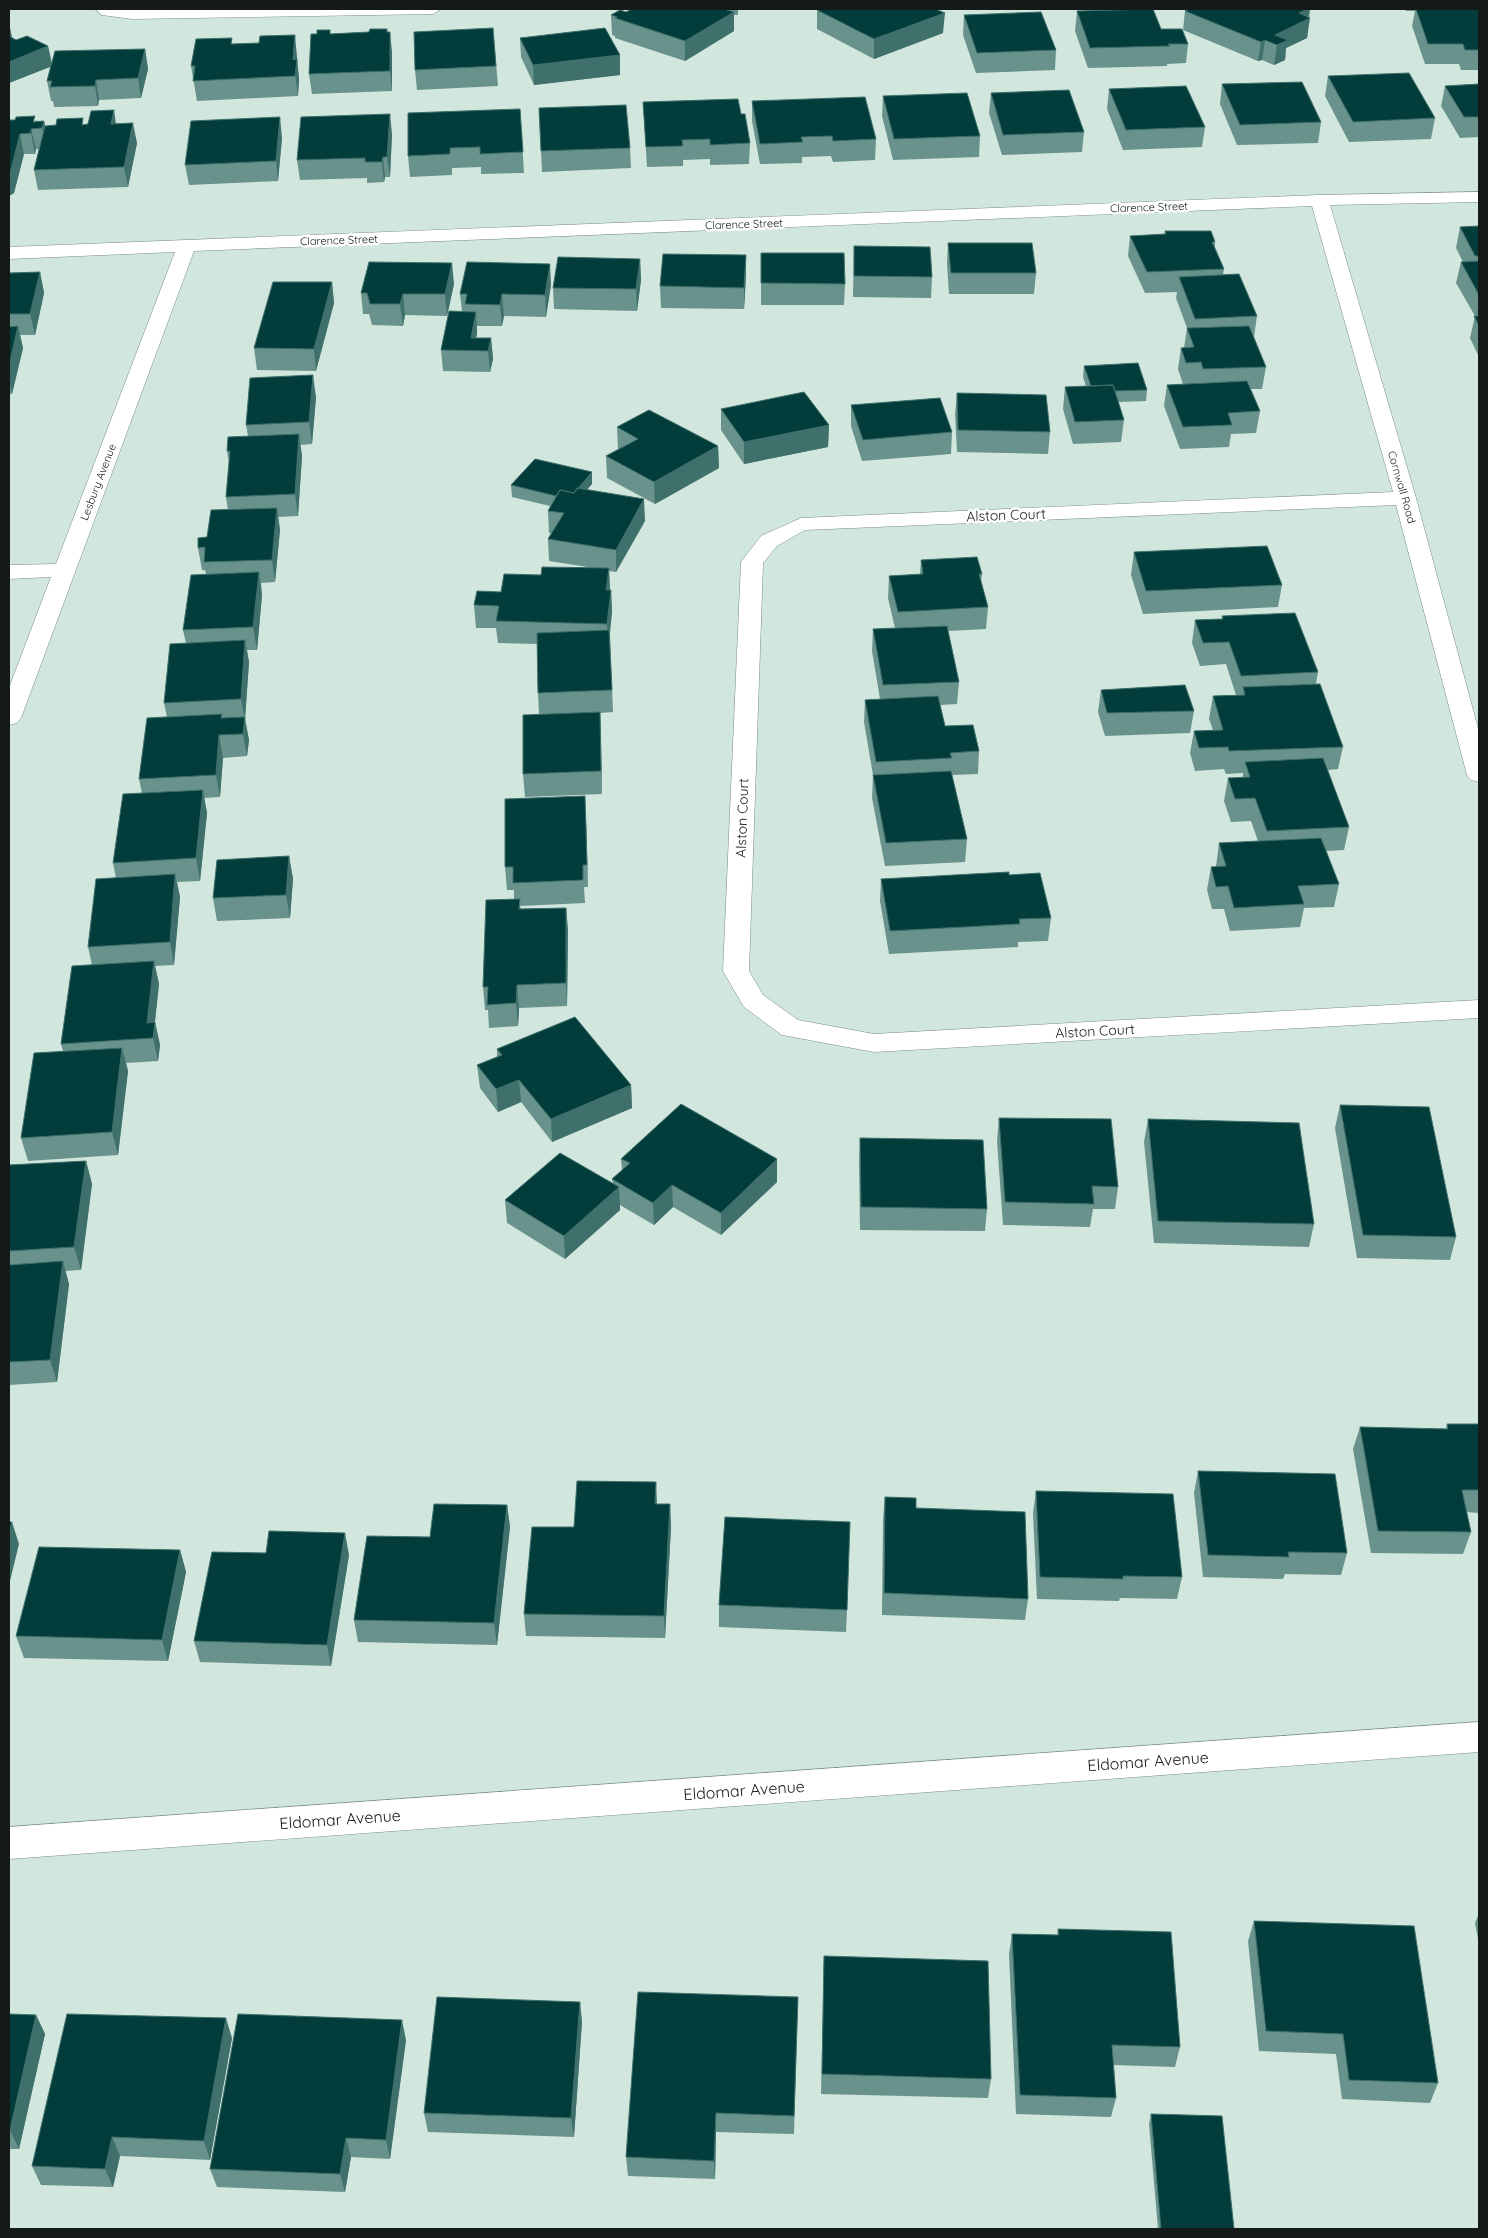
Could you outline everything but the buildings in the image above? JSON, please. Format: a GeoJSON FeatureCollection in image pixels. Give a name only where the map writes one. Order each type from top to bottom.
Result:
{"type":"FeatureCollection","features":[{"type":"Feature","properties":{"kind":"street"},"geometry":{"type":"LineString","coordinates":[[103,9],[124,13],[163,14],[433,9]]}},
{"type":"Feature","properties":{"kind":"street","name":"Clarence Street"},"geometry":{"type":"LineString","coordinates":[[9,253],[1318,200],[1479,197]]}},
{"type":"Feature","properties":{"kind":"street","name":"Cornwall Road"},"geometry":{"type":"LineString","coordinates":[[1318,200],[1405,498],[1479,774]]}},
{"type":"Feature","properties":{"kind":"street","name":"Lesbury Avenue"},"geometry":{"type":"LineString","coordinates":[[9,718],[188,246]]}},
{"type":"Feature","properties":{"kind":"street","name":"Alston Court"},"geometry":{"type":"LineString","coordinates":[[1405,498],[800,524],[769,541],[752,562],[736,971],[753,1001],[791,1028],[874,1043],[1479,1009]]}},
{"type":"Feature","properties":{"kind":"street"},"geometry":{"type":"LineString","coordinates":[[9,572],[64,570]]}},
{"type":"Feature","properties":{"kind":"street","name":"Eldomar Avenue"},"geometry":{"type":"LineString","coordinates":[[9,1843],[1479,1737]]}}]}
